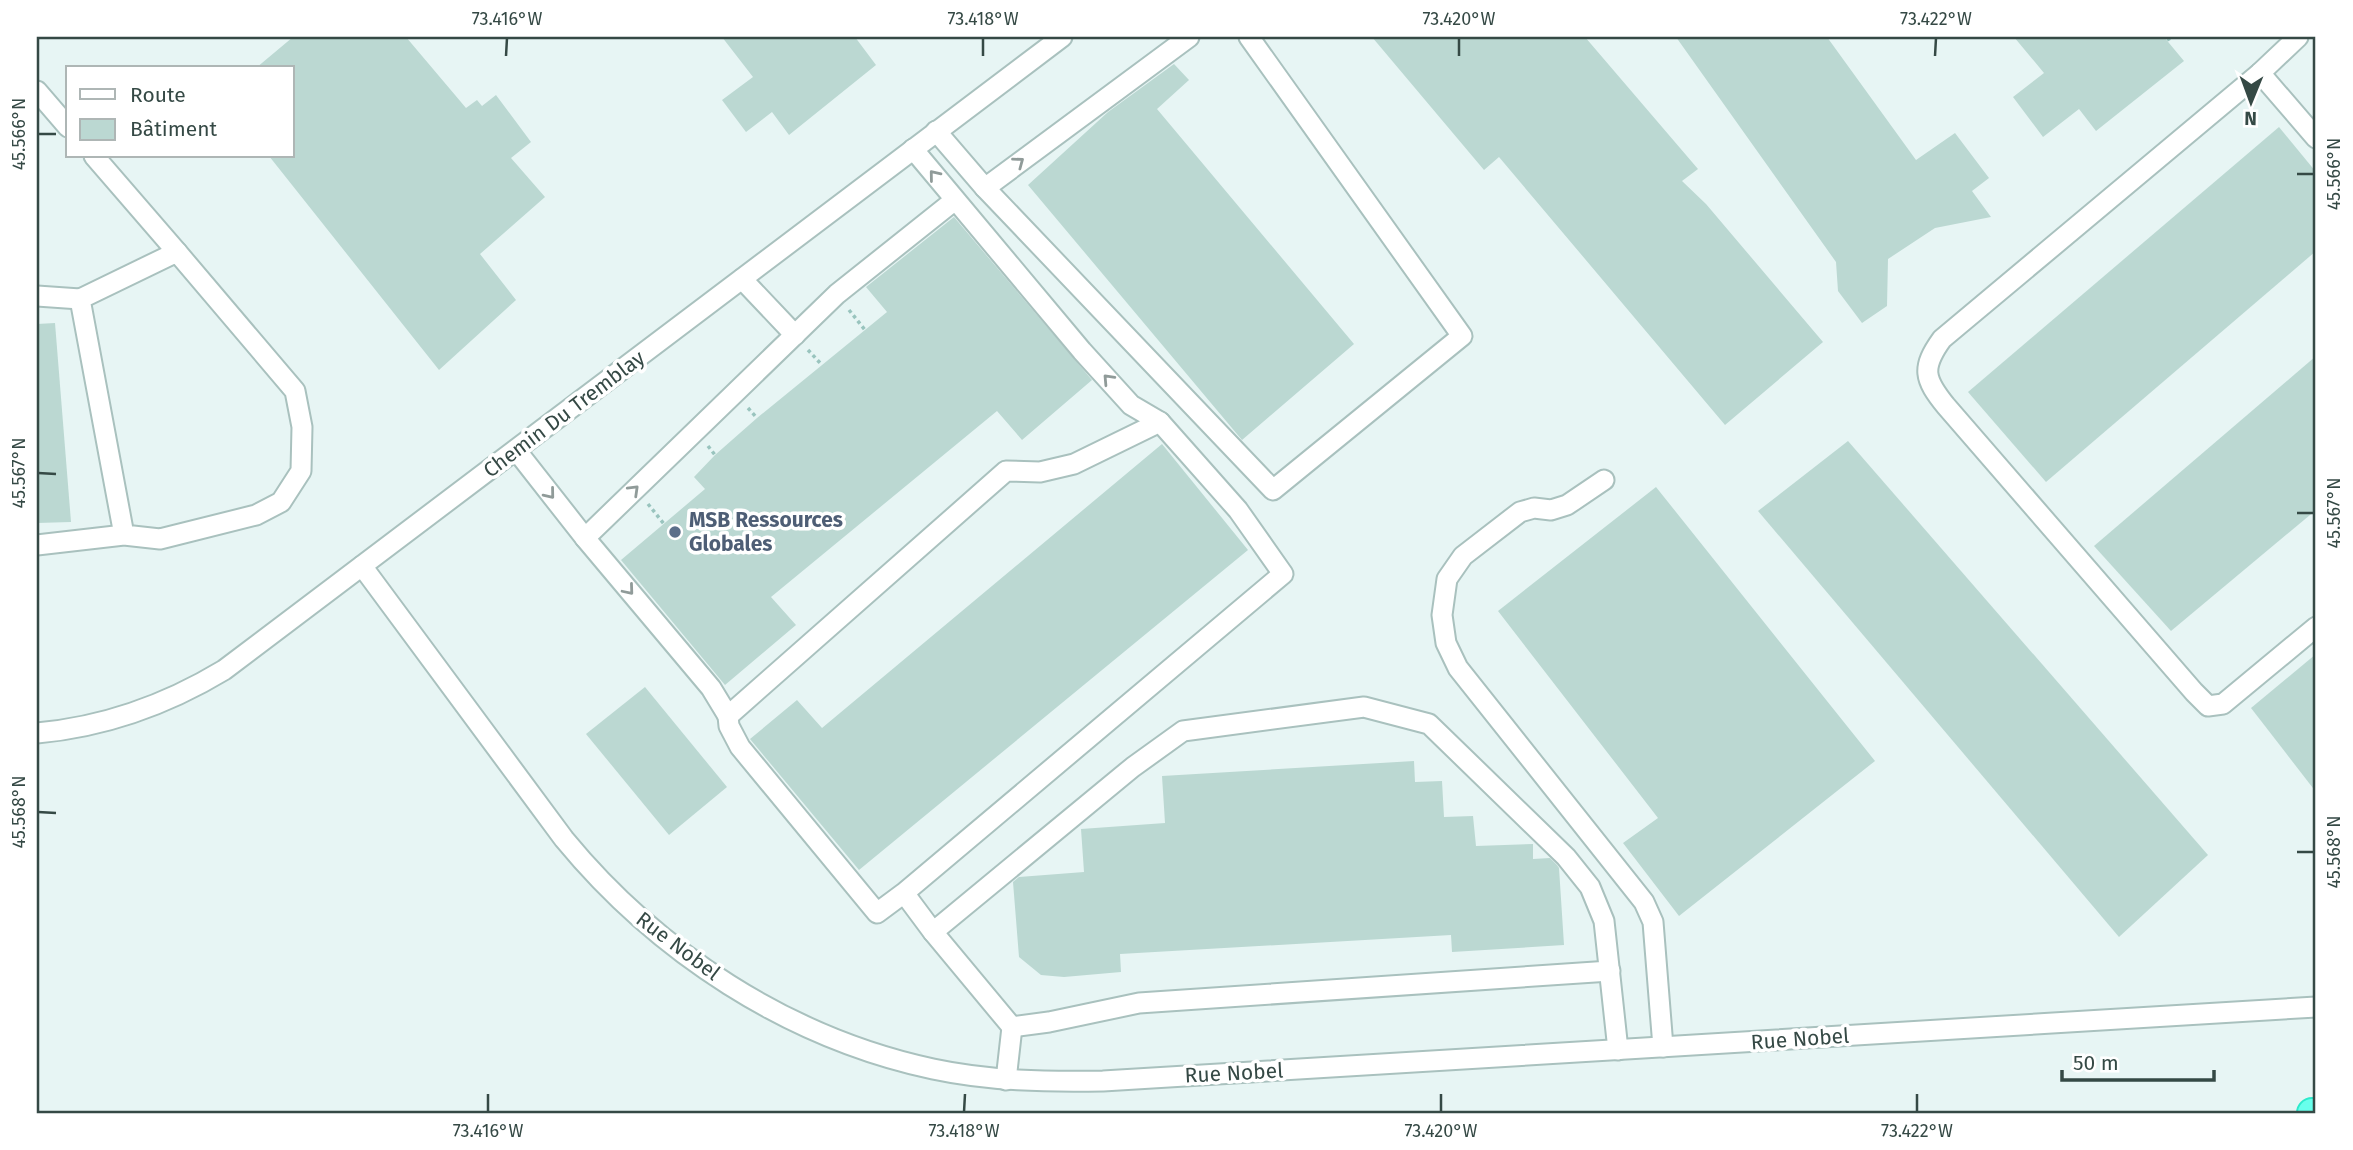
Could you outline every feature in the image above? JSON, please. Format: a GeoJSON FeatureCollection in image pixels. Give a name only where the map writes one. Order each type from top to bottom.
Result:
{"type":"FeatureCollection","features":[{"type":"Feature","properties":{"kind":"street","name":"Chemin Du Tremblay"},"geometry":{"type":"LineString","coordinates":[[37,733],[94,725],[152,706],[192,689],[224,670],[1062,37]]}},
{"type":"Feature","properties":{"kind":"street"},"geometry":{"type":"LineString","coordinates":[[985,188],[1189,37]]}},
{"type":"Feature","properties":{"kind":"street"},"geometry":{"type":"LineString","coordinates":[[936,131],[985,188],[1273,490],[1462,336],[1249,37]]}},
{"type":"Feature","properties":{"kind":"street"},"geometry":{"type":"LineString","coordinates":[[2298,37],[2260,73],[1942,339],[1931,354],[1927,380],[1945,406],[2208,705],[2223,704],[2316,627]]}},
{"type":"Feature","properties":{"kind":"street"},"geometry":{"type":"LineString","coordinates":[[2260,73],[2316,138]]}},
{"type":"Feature","properties":{"kind":"street"},"geometry":{"type":"LineString","coordinates":[[37,91],[66,125]]}},
{"type":"Feature","properties":{"kind":"street"},"geometry":{"type":"LineString","coordinates":[[516,450],[585,538],[710,688],[728,716],[729,726],[740,747],[877,913],[904,893],[1283,574],[1238,510],[1160,422],[1131,405],[1082,351],[913,149]]}},
{"type":"Feature","properties":{"kind":"street"},"geometry":{"type":"LineString","coordinates":[[37,545],[124,535],[160,539],[256,515],[281,502],[301,471],[302,427],[295,391],[95,158]]}},
{"type":"Feature","properties":{"kind":"street"},"geometry":{"type":"LineString","coordinates":[[585,538],[837,294],[955,200]]}},
{"type":"Feature","properties":{"kind":"street"},"geometry":{"type":"LineString","coordinates":[[37,296],[80,299],[177,252]]}},
{"type":"Feature","properties":{"kind":"street"},"geometry":{"type":"LineString","coordinates":[[741,279],[795,335]]}},
{"type":"Feature","properties":{"kind":"street"},"geometry":{"type":"LineString","coordinates":[[80,299],[124,535]]}},
{"type":"Feature","properties":{"kind":"street"},"geometry":{"type":"LineString","coordinates":[[728,716],[1006,471],[1040,472],[1074,464],[1160,422]]}},
{"type":"Feature","properties":{"kind":"street"},"geometry":{"type":"LineString","coordinates":[[1604,480],[1567,505],[1551,510],[1534,508],[1520,512],[1464,556],[1447,579],[1442,615],[1446,643],[1458,668],[1644,902],[1653,922],[1663,1047]]}},
{"type":"Feature","properties":{"kind":"street","name":"Rue Nobel"},"geometry":{"type":"LineString","coordinates":[[362,566],[564,839],[620,901],[667,941],[736,989],[822,1033],[899,1061],[1006,1080],[1103,1081],[2316,1007]]}},
{"type":"Feature","properties":{"kind":"street"},"geometry":{"type":"LineString","coordinates":[[933,932],[1133,767],[1183,731],[1364,707],[1429,724],[1566,857],[1590,887],[1604,921],[1618,1050]]}},
{"type":"Feature","properties":{"kind":"street"},"geometry":{"type":"LineString","coordinates":[[904,893],[1012,1027],[1006,1080]]}},
{"type":"Feature","properties":{"kind":"street"},"geometry":{"type":"LineString","coordinates":[[1012,1027],[1139,1003],[1610,971]]}},
{"type":"Feature","properties":{"kind":"path"},"geometry":{"type":"LineString","coordinates":[[854,316],[865,330]]}},
{"type":"Feature","properties":{"kind":"path"},"geometry":{"type":"LineString","coordinates":[[813,356],[822,365]]}},
{"type":"Feature","properties":{"kind":"path"},"geometry":{"type":"LineString","coordinates":[[753,413],[757,418]]}},
{"type":"Feature","properties":{"kind":"path"},"geometry":{"type":"LineString","coordinates":[[654,512],[664,524]]}},
{"type":"Feature","properties":{"kind":"building"},"geometry":{"type":"Polygon","coordinates":[[[293,37],[406,37],[466,108],[477,100],[482,106],[496,95],[531,142],[511,158],[545,197],[480,254],[516,300],[439,370],[271,158],[294,158],[294,66],[258,66],[293,37]]]}},
{"type":"Feature","properties":{"kind":"building"},"geometry":{"type":"Polygon","coordinates":[[[722,37],[855,37],[876,65],[789,135],[772,112],[746,132],[722,100],[753,77],[722,37]]]}},
{"type":"Feature","properties":{"kind":"building"},"geometry":{"type":"Polygon","coordinates":[[[1372,37],[1585,37],[1698,169],[1682,181],[1706,204],[1823,342],[1725,425],[1499,157],[1484,170],[1372,37]]]}},
{"type":"Feature","properties":{"kind":"building"},"geometry":{"type":"Polygon","coordinates":[[[1676,37],[1827,37],[1916,160],[1955,133],[1989,178],[1972,191],[1991,217],[1935,228],[1888,259],[1887,306],[1862,323],[1838,291],[1836,262],[1676,37]]]}},
{"type":"Feature","properties":{"kind":"building"},"geometry":{"type":"Polygon","coordinates":[[[2014,37],[2164,37],[2184,61],[2096,131],[2079,109],[2043,137],[2013,97],[2044,73],[2014,37]]]}},
{"type":"Feature","properties":{"kind":"building"},"geometry":{"type":"Polygon","coordinates":[[[1174,64],[1189,80],[1157,109],[1354,344],[1242,440],[1028,185],[1108,112],[1174,64]]]}},
{"type":"Feature","properties":{"kind":"building"},"geometry":{"type":"Polygon","coordinates":[[[2279,127],[2316,172],[2316,251],[2046,482],[1968,392],[2279,127]]]}},
{"type":"Feature","properties":{"kind":"building"},"geometry":{"type":"Polygon","coordinates":[[[954,217],[1092,380],[1022,440],[997,411],[771,597],[796,625],[725,685],[621,560],[705,489],[694,477],[715,455],[887,312],[866,287],[954,217]]]}},
{"type":"Feature","properties":{"kind":"building"},"geometry":{"type":"Polygon","coordinates":[[[55,323],[71,522],[37,523],[37,324],[55,323]]]}},
{"type":"Feature","properties":{"kind":"building"},"geometry":{"type":"Polygon","coordinates":[[[2316,356],[2316,510],[2171,631],[2094,546],[2316,356]]]}},
{"type":"Feature","properties":{"kind":"building"},"geometry":{"type":"Polygon","coordinates":[[[1848,441],[2208,855],[2119,937],[1758,511],[1848,441]]]}},
{"type":"Feature","properties":{"kind":"building"},"geometry":{"type":"Polygon","coordinates":[[[1162,444],[1248,550],[859,870],[750,739],[797,700],[822,728],[1162,444]]]}},
{"type":"Feature","properties":{"kind":"building"},"geometry":{"type":"Polygon","coordinates":[[[1656,487],[1875,761],[1679,916],[1623,843],[1658,818],[1498,611],[1656,487]]]}},
{"type":"Feature","properties":{"kind":"building"},"geometry":{"type":"Polygon","coordinates":[[[2316,654],[2316,792],[2251,708],[2316,654]]]}},
{"type":"Feature","properties":{"kind":"building"},"geometry":{"type":"Polygon","coordinates":[[[645,687],[727,787],[669,835],[586,734],[645,687]]]}},
{"type":"Feature","properties":{"kind":"building"},"geometry":{"type":"Polygon","coordinates":[[[1414,761],[1415,782],[1442,781],[1444,817],[1473,816],[1476,846],[1533,844],[1533,859],[1550,858],[1557,865],[1564,945],[1452,952],[1451,935],[1120,954],[1121,972],[1064,977],[1041,975],[1019,957],[1013,882],[1019,877],[1084,872],[1081,829],[1165,823],[1162,776],[1414,761]]]}},
{"type":"Feature","properties":{"kind":"place","name":"MSB Ressources Globales"},"geometry":{"type":"Point","coordinates":[675,532]}}]}
